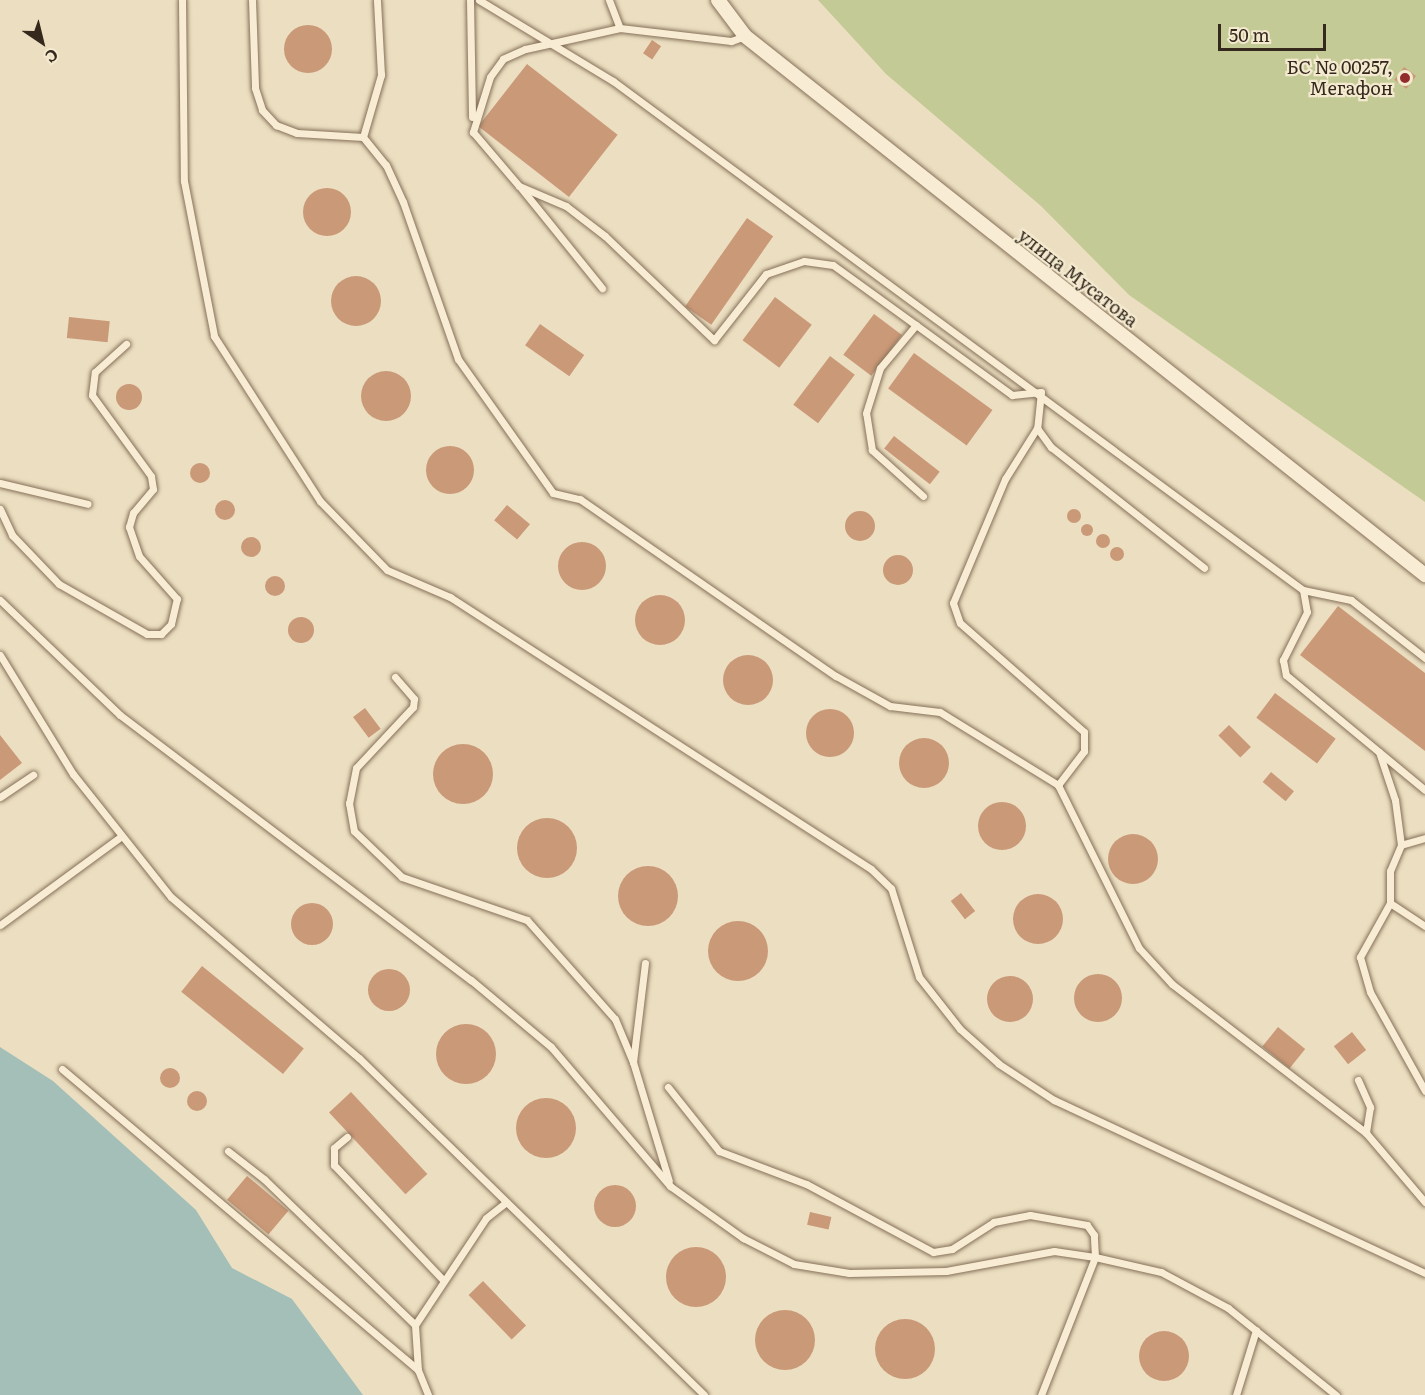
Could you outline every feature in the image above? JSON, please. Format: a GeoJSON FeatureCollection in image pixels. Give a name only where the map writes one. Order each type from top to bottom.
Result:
{"type":"FeatureCollection","features":[{"type":"Feature","properties":{"kind":"street","name":"улица Мусатова"},"geometry":{"type":"LineString","coordinates":[[718,0],[745,36],[1425,575]]}},
{"type":"Feature","properties":{"kind":"lane"},"geometry":{"type":"LineString","coordinates":[[182,0],[184,181],[214,336],[320,501],[387,570],[450,597],[871,869],[891,888],[919,977],[960,1029],[999,1064],[1054,1100],[1425,1273]]}},
{"type":"Feature","properties":{"kind":"lane"},"geometry":{"type":"LineString","coordinates":[[252,0],[255,88],[262,110],[276,125],[297,133],[363,137],[386,165],[403,202],[458,359],[554,493],[580,498],[836,676],[890,706],[940,712],[1058,785],[1139,948],[1172,984],[1366,1133],[1425,1202]]}},
{"type":"Feature","properties":{"kind":"lane"},"geometry":{"type":"LineString","coordinates":[[363,137],[381,75],[377,0]]}},
{"type":"Feature","properties":{"kind":"lane"},"geometry":{"type":"LineString","coordinates":[[470,0],[472,122],[476,140],[519,186],[602,288]]}},
{"type":"Feature","properties":{"kind":"lane"},"geometry":{"type":"LineString","coordinates":[[479,0],[613,81],[1041,392],[1303,590],[1351,600],[1425,658]]}},
{"type":"Feature","properties":{"kind":"lane"},"geometry":{"type":"LineString","coordinates":[[609,0],[620,28]]}},
{"type":"Feature","properties":{"kind":"lane"},"geometry":{"type":"LineString","coordinates":[[472,122],[503,59],[551,43],[620,28],[731,41],[745,36]]}},
{"type":"Feature","properties":{"kind":"lane"},"geometry":{"type":"LineString","coordinates":[[519,186],[566,206],[597,230],[714,340],[766,274],[804,261],[833,266],[1012,395],[1041,392]]}},
{"type":"Feature","properties":{"kind":"lane"},"geometry":{"type":"LineString","coordinates":[[916,325],[880,368],[866,413],[872,450],[922,496]]}},
{"type":"Feature","properties":{"kind":"lane"},"geometry":{"type":"LineString","coordinates":[[0,509],[12,534],[59,584],[147,634],[161,633],[171,624],[177,599],[139,556],[129,527],[133,513],[153,489],[151,476],[92,395],[94,372],[126,344]]}},
{"type":"Feature","properties":{"kind":"lane"},"geometry":{"type":"LineString","coordinates":[[1041,392],[1037,428],[1005,479],[953,603],[960,623],[1084,732],[1084,751],[1058,785]]}},
{"type":"Feature","properties":{"kind":"lane"},"geometry":{"type":"LineString","coordinates":[[1037,428],[1051,447],[1204,568]]}},
{"type":"Feature","properties":{"kind":"lane"},"geometry":{"type":"LineString","coordinates":[[0,483],[88,504]]}},
{"type":"Feature","properties":{"kind":"lane"},"geometry":{"type":"LineString","coordinates":[[1303,590],[1307,612],[1283,668],[1425,790]]}},
{"type":"Feature","properties":{"kind":"lane"},"geometry":{"type":"LineString","coordinates":[[0,600],[120,715],[471,980],[550,1047],[670,1186],[743,1238],[794,1264],[849,1273],[946,1270],[1054,1251],[1095,1257],[1161,1272],[1256,1330],[1336,1395]]}},
{"type":"Feature","properties":{"kind":"lane"},"geometry":{"type":"LineString","coordinates":[[0,655],[72,774],[119,838],[171,897],[359,1058],[504,1204],[704,1395]]}},
{"type":"Feature","properties":{"kind":"lane"},"geometry":{"type":"LineString","coordinates":[[395,677],[414,699],[413,707],[356,768],[349,803],[354,831],[402,877],[527,920],[615,1019],[633,1062],[670,1186]]}},
{"type":"Feature","properties":{"kind":"lane"},"geometry":{"type":"LineString","coordinates":[[1379,752],[1395,800],[1401,846],[1390,871],[1390,903],[1360,957],[1370,992],[1425,1091]]}},
{"type":"Feature","properties":{"kind":"lane"},"geometry":{"type":"LineString","coordinates":[[0,797],[33,775]]}},
{"type":"Feature","properties":{"kind":"lane"},"geometry":{"type":"LineString","coordinates":[[0,925],[119,838]]}},
{"type":"Feature","properties":{"kind":"lane"},"geometry":{"type":"LineString","coordinates":[[1401,846],[1425,838]]}},
{"type":"Feature","properties":{"kind":"lane"},"geometry":{"type":"LineString","coordinates":[[1390,903],[1425,926]]}},
{"type":"Feature","properties":{"kind":"lane"},"geometry":{"type":"LineString","coordinates":[[633,1062],[645,963]]}},
{"type":"Feature","properties":{"kind":"lane"},"geometry":{"type":"LineString","coordinates":[[62,1069],[418,1370]]}},
{"type":"Feature","properties":{"kind":"lane"},"geometry":{"type":"LineString","coordinates":[[1358,1080],[1370,1107],[1366,1133]]}},
{"type":"Feature","properties":{"kind":"lane"},"geometry":{"type":"LineString","coordinates":[[668,1087],[719,1151],[806,1184],[933,1252],[952,1249],[994,1222],[1030,1215],[1087,1225],[1094,1235],[1095,1257],[1041,1395]]}},
{"type":"Feature","properties":{"kind":"lane"},"geometry":{"type":"LineString","coordinates":[[347,1137],[334,1148],[334,1165],[443,1280]]}},
{"type":"Feature","properties":{"kind":"lane"},"geometry":{"type":"LineString","coordinates":[[228,1151],[264,1179],[415,1325]]}},
{"type":"Feature","properties":{"kind":"lane"},"geometry":{"type":"LineString","coordinates":[[428,1395],[418,1370],[415,1325],[486,1218],[504,1204]]}},
{"type":"Feature","properties":{"kind":"lane"},"geometry":{"type":"LineString","coordinates":[[1236,1395],[1256,1330]]}},
{"type":"Feature","properties":{"kind":"green space"},"geometry":{"type":"Polygon","coordinates":[[[818,0],[1425,0],[1425,502],[1129,295],[1041,206],[886,74],[818,0]]]}},
{"type":"Feature","properties":{"kind":"water"},"geometry":{"type":"Polygon","coordinates":[[[0,1047],[53,1081],[196,1210],[232,1268],[292,1299],[363,1395],[0,1395],[0,1047]]]}},
{"type":"Feature","properties":{"kind":"building"},"geometry":{"type":"Polygon","coordinates":[[[303,25],[313,25],[328,35],[332,49],[331,58],[322,69],[313,73],[303,73],[288,63],[284,54],[284,44],[294,29],[303,25]]]}},
{"type":"Feature","properties":{"kind":"building"},"geometry":{"type":"Polygon","coordinates":[[[652,40],[661,46],[652,59],[643,53],[652,40]]]}},
{"type":"Feature","properties":{"kind":"building"},"geometry":{"type":"Polygon","coordinates":[[[527,64],[618,135],[569,197],[478,126],[527,64]]]}},
{"type":"Feature","properties":{"kind":"building","name":"БС № 00257, Мегафон"},"geometry":{"type":"Polygon","coordinates":[[[1404,67],[1416,76],[1406,89],[1394,80],[1404,67]]]}},
{"type":"Feature","properties":{"kind":"building"},"geometry":{"type":"Polygon","coordinates":[[[322,188],[332,188],[347,198],[351,212],[350,221],[341,232],[332,236],[322,236],[307,226],[303,217],[303,207],[313,192],[322,188]]]}},
{"type":"Feature","properties":{"kind":"building"},"geometry":{"type":"Polygon","coordinates":[[[747,218],[773,236],[711,325],[685,306],[747,218]]]}},
{"type":"Feature","properties":{"kind":"building"},"geometry":{"type":"Polygon","coordinates":[[[356,276],[365,278],[376,287],[381,301],[379,310],[370,321],[356,326],[347,324],[336,315],[331,301],[333,292],[342,281],[356,276]]]}},
{"type":"Feature","properties":{"kind":"building"},"geometry":{"type":"Polygon","coordinates":[[[775,297],[812,325],[779,368],[743,340],[775,297]]]}},
{"type":"Feature","properties":{"kind":"building"},"geometry":{"type":"Polygon","coordinates":[[[874,314],[902,335],[871,376],[843,355],[874,314]]]}},
{"type":"Feature","properties":{"kind":"building"},"geometry":{"type":"Polygon","coordinates":[[[69,317],[110,321],[108,342],[67,338],[69,317]]]}},
{"type":"Feature","properties":{"kind":"building"},"geometry":{"type":"Polygon","coordinates":[[[540,324],[584,355],[569,376],[525,345],[540,324]]]}},
{"type":"Feature","properties":{"kind":"building"},"geometry":{"type":"Polygon","coordinates":[[[914,353],[992,410],[967,446],[888,389],[914,353]]]}},
{"type":"Feature","properties":{"kind":"building"},"geometry":{"type":"Polygon","coordinates":[[[830,356],[855,375],[818,423],[793,405],[830,356]]]}},
{"type":"Feature","properties":{"kind":"building"},"geometry":{"type":"Polygon","coordinates":[[[386,371],[395,373],[406,382],[411,396],[409,405],[400,416],[386,421],[377,419],[366,410],[361,396],[363,387],[372,376],[386,371]]]}},
{"type":"Feature","properties":{"kind":"building"},"geometry":{"type":"Polygon","coordinates":[[[129,384],[138,388],[142,397],[138,406],[129,410],[120,406],[116,397],[120,388],[129,384]]]}},
{"type":"Feature","properties":{"kind":"building"},"geometry":{"type":"Polygon","coordinates":[[[894,436],[940,472],[930,484],[884,449],[894,436]]]}},
{"type":"Feature","properties":{"kind":"building"},"geometry":{"type":"Polygon","coordinates":[[[445,446],[455,446],[470,456],[474,470],[473,479],[464,490],[455,494],[445,494],[430,484],[426,475],[426,465],[436,450],[445,446]]]}},
{"type":"Feature","properties":{"kind":"building"},"geometry":{"type":"Polygon","coordinates":[[[196,463],[204,463],[210,469],[210,477],[204,483],[196,483],[190,477],[190,469],[196,463]]]}},
{"type":"Feature","properties":{"kind":"building"},"geometry":{"type":"Polygon","coordinates":[[[221,500],[229,500],[235,506],[235,514],[229,520],[221,520],[215,514],[215,506],[221,500]]]}},
{"type":"Feature","properties":{"kind":"building"},"geometry":{"type":"Polygon","coordinates":[[[507,505],[530,524],[517,540],[494,520],[507,505]]]}},
{"type":"Feature","properties":{"kind":"building"},"geometry":{"type":"Polygon","coordinates":[[[1074,509],[1079,511],[1081,516],[1079,521],[1074,523],[1069,521],[1067,516],[1069,511],[1074,509]]]}},
{"type":"Feature","properties":{"kind":"building"},"geometry":{"type":"Polygon","coordinates":[[[860,511],[871,515],[875,526],[871,537],[860,541],[849,537],[845,526],[849,515],[860,511]]]}},
{"type":"Feature","properties":{"kind":"building"},"geometry":{"type":"Polygon","coordinates":[[[1089,524],[1093,530],[1089,536],[1085,536],[1081,528],[1089,524]]]}},
{"type":"Feature","properties":{"kind":"building"},"geometry":{"type":"Polygon","coordinates":[[[1103,534],[1108,536],[1110,541],[1108,546],[1103,548],[1098,546],[1096,541],[1098,536],[1103,534]]]}},
{"type":"Feature","properties":{"kind":"building"},"geometry":{"type":"Polygon","coordinates":[[[247,537],[255,537],[261,543],[261,551],[255,557],[247,557],[241,551],[241,543],[247,537]]]}},
{"type":"Feature","properties":{"kind":"building"},"geometry":{"type":"Polygon","coordinates":[[[577,542],[587,542],[602,552],[606,566],[605,575],[596,586],[587,590],[577,590],[562,580],[558,571],[558,561],[568,546],[577,542]]]}},
{"type":"Feature","properties":{"kind":"building"},"geometry":{"type":"Polygon","coordinates":[[[1117,547],[1122,549],[1124,554],[1122,559],[1117,561],[1112,559],[1110,554],[1112,549],[1117,547]]]}},
{"type":"Feature","properties":{"kind":"building"},"geometry":{"type":"Polygon","coordinates":[[[898,555],[909,559],[913,570],[909,581],[898,585],[887,581],[883,570],[887,559],[898,555]]]}},
{"type":"Feature","properties":{"kind":"building"},"geometry":{"type":"Polygon","coordinates":[[[271,576],[279,576],[285,582],[285,590],[279,596],[271,596],[265,590],[265,582],[271,576]]]}},
{"type":"Feature","properties":{"kind":"building"},"geometry":{"type":"Polygon","coordinates":[[[660,595],[669,597],[680,606],[685,620],[683,629],[674,640],[660,645],[651,643],[640,634],[635,620],[637,611],[646,600],[660,595]]]}},
{"type":"Feature","properties":{"kind":"building"},"geometry":{"type":"Polygon","coordinates":[[[1338,606],[1425,673],[1425,751],[1300,655],[1338,606]]]}},
{"type":"Feature","properties":{"kind":"building"},"geometry":{"type":"Polygon","coordinates":[[[301,617],[310,621],[314,630],[310,639],[301,643],[292,639],[288,630],[292,621],[301,617]]]}},
{"type":"Feature","properties":{"kind":"building"},"geometry":{"type":"Polygon","coordinates":[[[748,655],[757,657],[768,666],[773,680],[771,689],[762,700],[748,705],[739,703],[728,694],[723,680],[725,671],[734,660],[748,655]]]}},
{"type":"Feature","properties":{"kind":"building"},"geometry":{"type":"Polygon","coordinates":[[[1275,693],[1336,739],[1317,763],[1256,718],[1275,693]]]}},
{"type":"Feature","properties":{"kind":"building"},"geometry":{"type":"Polygon","coordinates":[[[365,708],[381,729],[369,738],[353,717],[365,708]]]}},
{"type":"Feature","properties":{"kind":"building"},"geometry":{"type":"Polygon","coordinates":[[[825,709],[835,709],[850,719],[854,733],[853,742],[844,753],[835,757],[825,757],[810,747],[806,738],[806,728],[816,713],[825,709]]]}},
{"type":"Feature","properties":{"kind":"building"},"geometry":{"type":"Polygon","coordinates":[[[1229,725],[1251,747],[1240,758],[1218,736],[1229,725]]]}},
{"type":"Feature","properties":{"kind":"building"},"geometry":{"type":"Polygon","coordinates":[[[0,735],[22,763],[0,780],[0,735]]]}},
{"type":"Feature","properties":{"kind":"building"},"geometry":{"type":"Polygon","coordinates":[[[924,738],[933,740],[944,749],[949,763],[947,772],[938,783],[924,788],[915,786],[904,777],[899,763],[901,754],[910,743],[924,738]]]}},
{"type":"Feature","properties":{"kind":"building"},"geometry":{"type":"Polygon","coordinates":[[[463,744],[480,749],[488,757],[493,774],[488,791],[480,799],[463,804],[446,799],[438,791],[433,774],[438,757],[446,749],[463,744]]]}},
{"type":"Feature","properties":{"kind":"building"},"geometry":{"type":"Polygon","coordinates":[[[1271,772],[1294,791],[1286,801],[1263,782],[1271,772]]]}},
{"type":"Feature","properties":{"kind":"building"},"geometry":{"type":"Polygon","coordinates":[[[997,802],[1007,802],[1022,812],[1026,826],[1025,835],[1016,846],[1007,850],[997,850],[982,840],[978,831],[978,821],[988,806],[997,802]]]}},
{"type":"Feature","properties":{"kind":"building"},"geometry":{"type":"Polygon","coordinates":[[[547,818],[564,823],[572,831],[577,848],[572,865],[564,873],[547,878],[530,873],[522,865],[517,848],[522,831],[530,823],[547,818]]]}},
{"type":"Feature","properties":{"kind":"building"},"geometry":{"type":"Polygon","coordinates":[[[1133,834],[1142,836],[1153,845],[1158,859],[1156,868],[1147,879],[1133,884],[1124,882],[1113,873],[1108,859],[1110,850],[1119,839],[1133,834]]]}},
{"type":"Feature","properties":{"kind":"building"},"geometry":{"type":"Polygon","coordinates":[[[648,866],[665,871],[673,879],[678,896],[673,913],[665,921],[648,926],[631,921],[623,913],[618,896],[623,879],[631,871],[648,866]]]}},
{"type":"Feature","properties":{"kind":"building"},"geometry":{"type":"Polygon","coordinates":[[[961,893],[975,911],[965,919],[951,901],[961,893]]]}},
{"type":"Feature","properties":{"kind":"building"},"geometry":{"type":"Polygon","coordinates":[[[1038,894],[1047,896],[1058,905],[1063,919],[1061,928],[1052,939],[1038,944],[1029,942],[1018,933],[1013,919],[1015,910],[1024,899],[1038,894]]]}},
{"type":"Feature","properties":{"kind":"building"},"geometry":{"type":"Polygon","coordinates":[[[312,903],[320,904],[327,909],[332,916],[332,932],[327,939],[320,944],[312,945],[304,944],[297,939],[292,932],[291,924],[292,916],[297,909],[304,904],[312,903]]]}},
{"type":"Feature","properties":{"kind":"building"},"geometry":{"type":"Polygon","coordinates":[[[738,921],[755,926],[763,934],[768,951],[763,968],[755,976],[738,981],[721,976],[713,968],[708,951],[713,934],[721,926],[738,921]]]}},
{"type":"Feature","properties":{"kind":"building"},"geometry":{"type":"Polygon","coordinates":[[[202,966],[304,1048],[283,1074],[181,992],[202,966]]]}},
{"type":"Feature","properties":{"kind":"building"},"geometry":{"type":"Polygon","coordinates":[[[389,969],[397,970],[404,975],[409,982],[409,998],[404,1005],[397,1010],[389,1011],[381,1010],[374,1005],[369,998],[368,990],[369,982],[374,975],[381,970],[389,969]]]}},
{"type":"Feature","properties":{"kind":"building"},"geometry":{"type":"Polygon","coordinates":[[[1093,974],[1103,974],[1118,984],[1122,998],[1121,1007],[1112,1018],[1103,1022],[1093,1022],[1078,1012],[1074,1003],[1074,993],[1084,978],[1093,974]]]}},
{"type":"Feature","properties":{"kind":"building"},"geometry":{"type":"Polygon","coordinates":[[[1010,976],[1026,983],[1033,999],[1026,1015],[1010,1022],[994,1015],[987,999],[994,983],[1010,976]]]}},
{"type":"Feature","properties":{"kind":"building"},"geometry":{"type":"Polygon","coordinates":[[[466,1024],[483,1029],[491,1037],[496,1054],[491,1071],[483,1079],[466,1084],[449,1079],[441,1071],[436,1054],[441,1037],[449,1029],[466,1024]]]}},
{"type":"Feature","properties":{"kind":"building"},"geometry":{"type":"Polygon","coordinates":[[[1278,1027],[1305,1049],[1289,1068],[1262,1046],[1278,1027]]]}},
{"type":"Feature","properties":{"kind":"building"},"geometry":{"type":"Polygon","coordinates":[[[1352,1032],[1366,1050],[1348,1064],[1334,1046],[1352,1032]]]}},
{"type":"Feature","properties":{"kind":"building"},"geometry":{"type":"Polygon","coordinates":[[[170,1068],[177,1071],[180,1078],[177,1085],[170,1088],[163,1085],[160,1078],[163,1071],[170,1068]]]}},
{"type":"Feature","properties":{"kind":"building"},"geometry":{"type":"Polygon","coordinates":[[[197,1091],[204,1094],[207,1101],[204,1108],[197,1111],[190,1108],[187,1101],[190,1094],[197,1091]]]}},
{"type":"Feature","properties":{"kind":"building"},"geometry":{"type":"Polygon","coordinates":[[[351,1092],[427,1174],[405,1194],[329,1112],[351,1092]]]}},
{"type":"Feature","properties":{"kind":"building"},"geometry":{"type":"Polygon","coordinates":[[[546,1098],[563,1103],[571,1111],[576,1128],[571,1145],[563,1153],[546,1158],[529,1153],[521,1145],[516,1128],[521,1111],[529,1103],[546,1098]]]}},
{"type":"Feature","properties":{"kind":"building"},"geometry":{"type":"Polygon","coordinates":[[[247,1176],[288,1211],[268,1234],[227,1200],[247,1176]]]}},
{"type":"Feature","properties":{"kind":"building"},"geometry":{"type":"Polygon","coordinates":[[[615,1185],[623,1186],[630,1191],[635,1198],[635,1214],[630,1221],[623,1226],[615,1227],[607,1226],[600,1221],[595,1214],[594,1206],[595,1198],[600,1191],[607,1186],[615,1185]]]}},
{"type":"Feature","properties":{"kind":"building"},"geometry":{"type":"Polygon","coordinates":[[[810,1212],[831,1217],[829,1230],[807,1225],[810,1212]]]}},
{"type":"Feature","properties":{"kind":"building"},"geometry":{"type":"Polygon","coordinates":[[[696,1247],[713,1252],[721,1260],[726,1277],[721,1294],[713,1302],[696,1307],[679,1302],[671,1294],[666,1277],[671,1260],[679,1252],[696,1247]]]}},
{"type":"Feature","properties":{"kind":"building"},"geometry":{"type":"Polygon","coordinates":[[[483,1281],[526,1326],[512,1339],[469,1295],[483,1281]]]}},
{"type":"Feature","properties":{"kind":"building"},"geometry":{"type":"Polygon","coordinates":[[[785,1310],[802,1315],[810,1323],[815,1340],[810,1357],[802,1365],[785,1370],[768,1365],[760,1357],[755,1340],[760,1323],[768,1315],[785,1310]]]}},
{"type":"Feature","properties":{"kind":"building"},"geometry":{"type":"Polygon","coordinates":[[[905,1319],[922,1324],[930,1332],[935,1349],[930,1366],[922,1374],[905,1379],[888,1374],[880,1366],[875,1349],[880,1332],[888,1324],[905,1319]]]}},
{"type":"Feature","properties":{"kind":"building"},"geometry":{"type":"Polygon","coordinates":[[[1164,1331],[1182,1338],[1189,1356],[1182,1374],[1164,1381],[1146,1374],[1139,1356],[1146,1338],[1164,1331]]]}},
{"type":"Feature","properties":{"kind":"place","name":"БС № 00257, Мегафон"},"geometry":{"type":"Point","coordinates":[1405,78]}}]}
